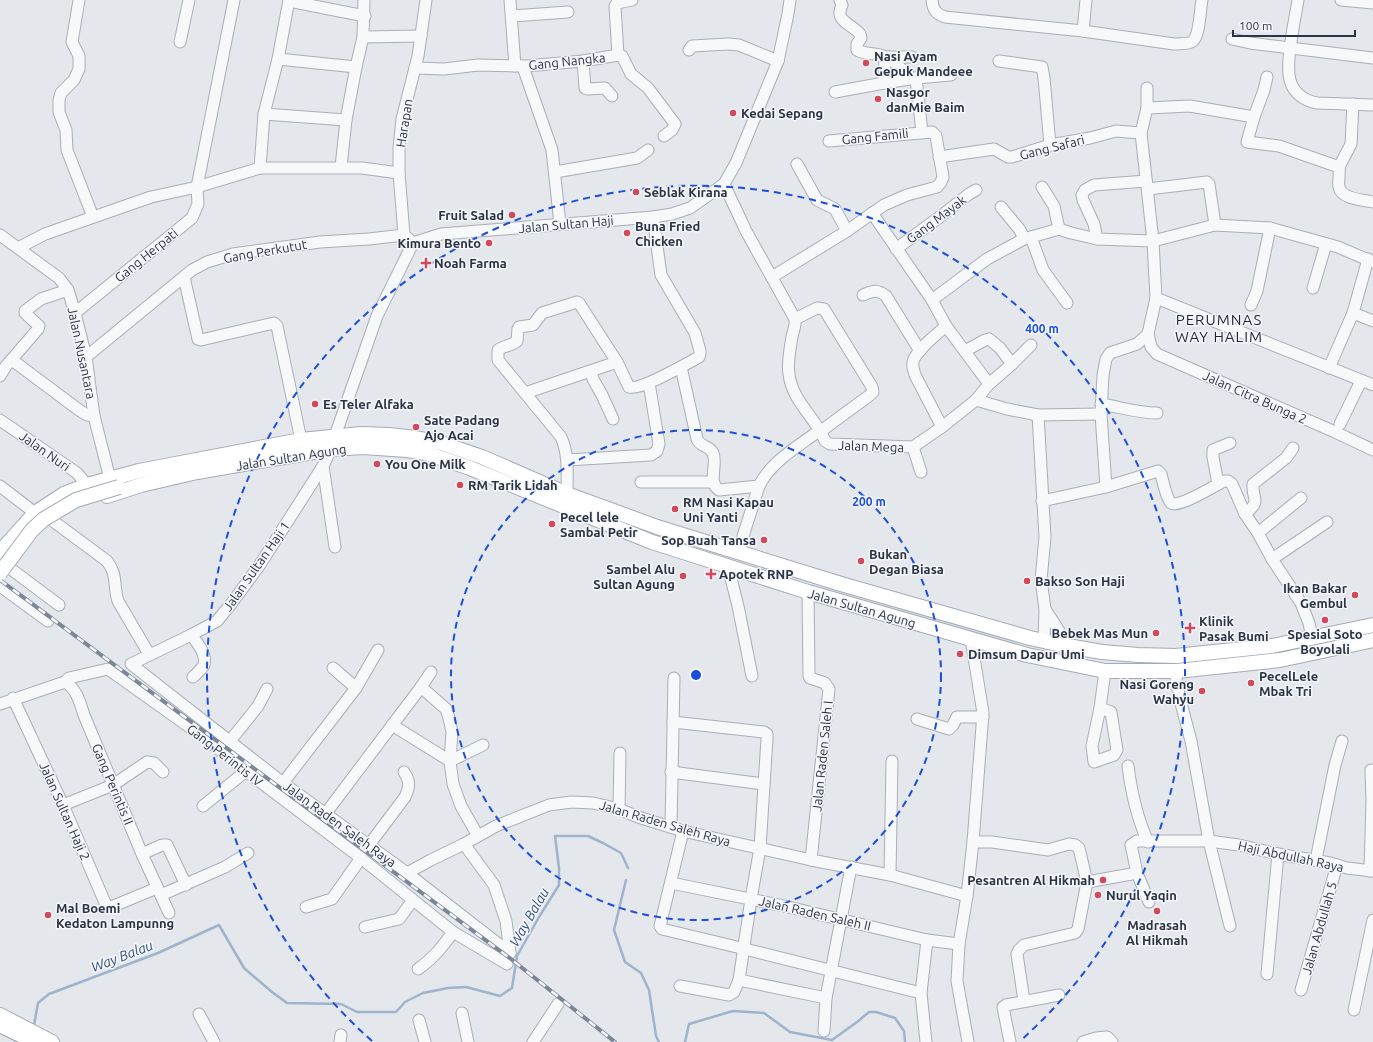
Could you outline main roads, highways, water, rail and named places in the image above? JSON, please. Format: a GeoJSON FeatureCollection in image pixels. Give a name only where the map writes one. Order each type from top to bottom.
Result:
{"type":"FeatureCollection","features":[{"type":"Feature","properties":{"kind":"highway"},"geometry":{"type":"LineString","coordinates":[[0,1024],[46,1042]]}},
{"type":"Feature","properties":{"kind":"main road","name":"Jalan Sultan Agung"},"geometry":{"type":"LineString","coordinates":[[140,478],[205,471],[333,442],[361,434],[416,438],[441,443],[482,457],[567,494],[656,527],[841,584],[1062,645],[1102,652],[1176,656],[1272,646],[1373,625]]}},
{"type":"Feature","properties":{"kind":"main road","name":"Jalan Sultan Agung"},"geometry":{"type":"LineString","coordinates":[[0,581],[2,566],[48,524],[85,503],[140,478],[301,440],[333,442],[362,447],[426,453],[470,468],[652,542],[728,567],[836,601],[1027,655],[1105,671],[1177,671],[1280,660],[1373,640]]}},
{"type":"Feature","properties":{"kind":"main road"},"geometry":{"type":"LineString","coordinates":[[0,552],[35,512],[64,494],[87,486],[115,482],[133,483],[140,478]]}},
{"type":"Feature","properties":{"kind":"main road"},"geometry":{"type":"LineString","coordinates":[[2,566],[32,530],[44,519],[76,500],[115,482]]}},
{"type":"Feature","properties":{"kind":"main road"},"geometry":{"type":"LineString","coordinates":[[652,542],[656,527]]}},
{"type":"Feature","properties":{"kind":"main road"},"geometry":{"type":"LineString","coordinates":[[836,601],[841,584]]}},
{"type":"Feature","properties":{"kind":"main road"},"geometry":{"type":"LineString","coordinates":[[1027,655],[1037,639]]}},
{"type":"Feature","properties":{"kind":"main road"},"geometry":{"type":"LineString","coordinates":[[0,1015],[46,1042]]}},
{"type":"Feature","properties":{"kind":"main road"},"geometry":{"type":"LineString","coordinates":[[0,1032],[18,1042]]}},
{"type":"Feature","properties":{"kind":"waterway","name":"Way Balau"},"geometry":{"type":"LineString","coordinates":[[34,1025],[38,1003],[49,994],[158,953],[219,925],[244,968],[287,1003],[341,1004],[357,1012],[396,1012],[405,1002],[423,993],[448,988],[466,987],[500,996],[512,988],[517,956],[559,885],[559,868],[555,836],[588,836],[621,853],[628,868]]}},
{"type":"Feature","properties":{"kind":"waterway","name":"Way Balau"},"geometry":{"type":"LineString","coordinates":[[626,880],[614,930],[625,962],[641,973],[649,990],[656,1036],[659,1042]]}},
{"type":"Feature","properties":{"kind":"waterway","name":"Way Balau"},"geometry":{"type":"LineString","coordinates":[[685,1042],[689,1024],[733,1011],[764,1013],[790,1032],[832,1040],[869,1012],[876,1012],[895,1018],[904,1031],[905,1042]]}},
{"type":"Feature","properties":{"kind":"railway"},"geometry":{"type":"LineString","coordinates":[[0,580],[511,959],[615,1042]]}},
{"type":"Feature","properties":{"kind":"place","name":"Nasi Ayam Gepuk Mandeee"},"geometry":{"type":"Point","coordinates":[866,63]}},
{"type":"Feature","properties":{"kind":"place","name":"Nasgor danMie Baim"},"geometry":{"type":"Point","coordinates":[878,99]}},
{"type":"Feature","properties":{"kind":"place","name":"Kedai Sepang"},"geometry":{"type":"Point","coordinates":[733,113]}},
{"type":"Feature","properties":{"kind":"place","name":"Seblak Kirana"},"geometry":{"type":"Point","coordinates":[636,192]}},
{"type":"Feature","properties":{"kind":"place","name":"Fruit Salad"},"geometry":{"type":"Point","coordinates":[512,215]}},
{"type":"Feature","properties":{"kind":"place","name":"Buna Fried Chicken"},"geometry":{"type":"Point","coordinates":[627,233]}},
{"type":"Feature","properties":{"kind":"place","name":"Kimura Bento"},"geometry":{"type":"Point","coordinates":[489,243]}},
{"type":"Feature","properties":{"kind":"place","name":"Noah Farma"},"geometry":{"type":"Point","coordinates":[426,263]}},
{"type":"Feature","properties":{"kind":"place","name":"Es Teler Alfaka"},"geometry":{"type":"Point","coordinates":[315,404]}},
{"type":"Feature","properties":{"kind":"place","name":"Sate Padang Ajo Acai"},"geometry":{"type":"Point","coordinates":[416,427]}},
{"type":"Feature","properties":{"kind":"place","name":"You One Milk"},"geometry":{"type":"Point","coordinates":[377,464]}},
{"type":"Feature","properties":{"kind":"place","name":"RM Tarik Lidah"},"geometry":{"type":"Point","coordinates":[460,485]}},
{"type":"Feature","properties":{"kind":"place","name":"RM Nasi Kapau Uni Yanti"},"geometry":{"type":"Point","coordinates":[675,509]}},
{"type":"Feature","properties":{"kind":"place","name":"Pecel lele Sambal Petir"},"geometry":{"type":"Point","coordinates":[552,524]}},
{"type":"Feature","properties":{"kind":"place","name":"Sop Buah Tansa"},"geometry":{"type":"Point","coordinates":[764,540]}},
{"type":"Feature","properties":{"kind":"place","name":"Bukan Degan Biasa"},"geometry":{"type":"Point","coordinates":[861,561]}},
{"type":"Feature","properties":{"kind":"place","name":"Apotek RNP"},"geometry":{"type":"Point","coordinates":[711,574]}},
{"type":"Feature","properties":{"kind":"place","name":"Sambel Alu Sultan Agung"},"geometry":{"type":"Point","coordinates":[683,576]}},
{"type":"Feature","properties":{"kind":"place","name":"Bakso Son Haji"},"geometry":{"type":"Point","coordinates":[1027,581]}},
{"type":"Feature","properties":{"kind":"place","name":"Ikan Bakar Gembul"},"geometry":{"type":"Point","coordinates":[1355,595]}},
{"type":"Feature","properties":{"kind":"place","name":"Spesial Soto Boyolali"},"geometry":{"type":"Point","coordinates":[1325,620]}},
{"type":"Feature","properties":{"kind":"place","name":"Klinik Pasak Bumi"},"geometry":{"type":"Point","coordinates":[1190,628]}},
{"type":"Feature","properties":{"kind":"place","name":"Bebek Mas Mun"},"geometry":{"type":"Point","coordinates":[1156,633]}},
{"type":"Feature","properties":{"kind":"place","name":"Dimsum Dapur Umi"},"geometry":{"type":"Point","coordinates":[960,654]}},
{"type":"Feature","properties":{"kind":"place","name":"PecelLele Mbak Tri"},"geometry":{"type":"Point","coordinates":[1251,683]}},
{"type":"Feature","properties":{"kind":"place","name":"Nasi Goreng Wahyu"},"geometry":{"type":"Point","coordinates":[1202,691]}},
{"type":"Feature","properties":{"kind":"place","name":"Pesantren Al Hikmah"},"geometry":{"type":"Point","coordinates":[1103,880]}},
{"type":"Feature","properties":{"kind":"place","name":"Nurul Yaqin"},"geometry":{"type":"Point","coordinates":[1098,895]}},
{"type":"Feature","properties":{"kind":"place","name":"Madrasah Al Hikmah"},"geometry":{"type":"Point","coordinates":[1157,911]}},
{"type":"Feature","properties":{"kind":"place","name":"Mal Boemi Kedaton Lampunng"},"geometry":{"type":"Point","coordinates":[48,915]}},
{"type":"Feature","properties":{"kind":"district","name":"PERUMNAS WAY HALIM"},"geometry":{"type":"Point","coordinates":[1219,328]}}]}
